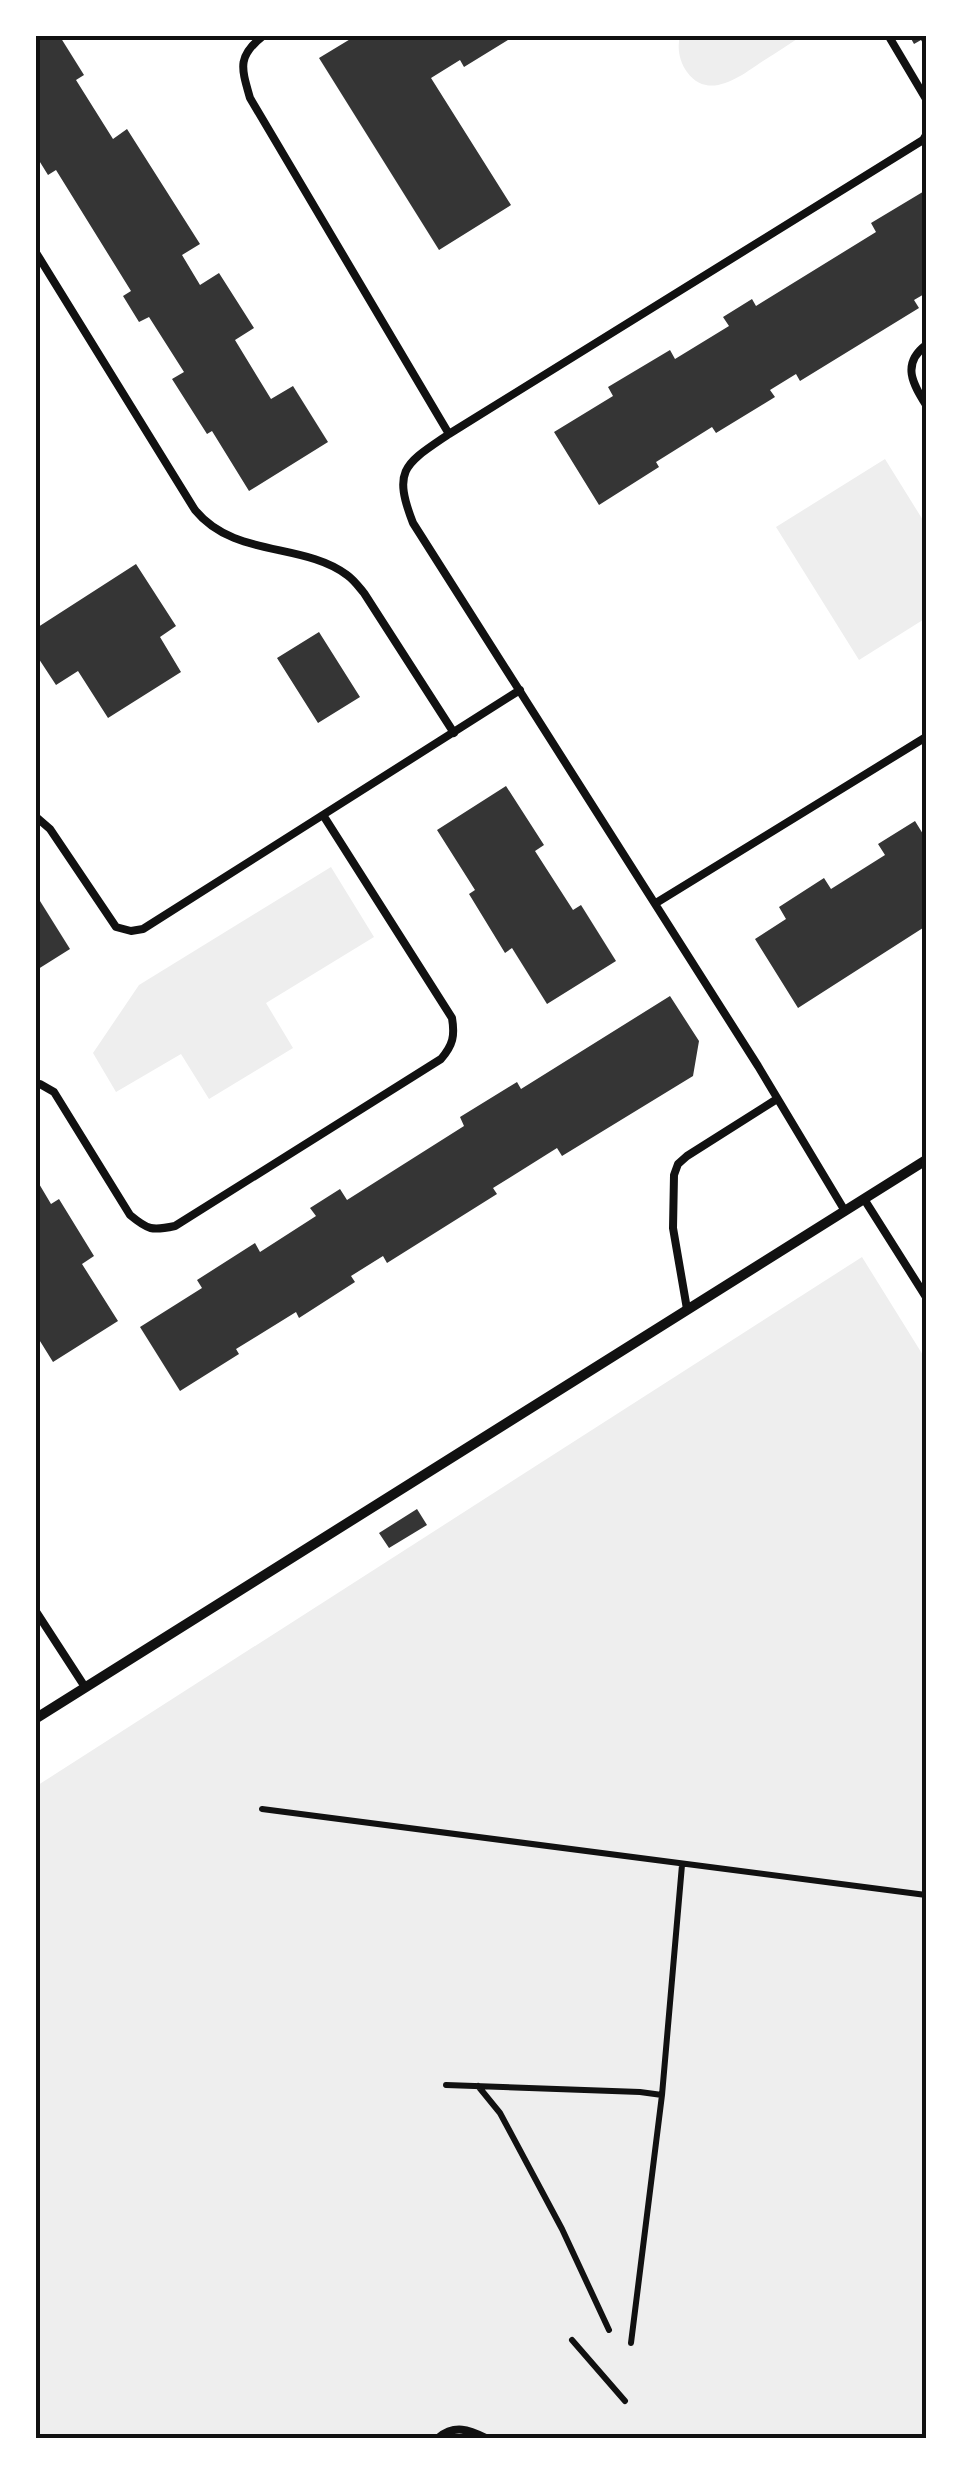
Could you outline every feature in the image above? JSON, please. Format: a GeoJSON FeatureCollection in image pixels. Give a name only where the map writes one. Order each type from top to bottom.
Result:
{"type":"FeatureCollection","features":[{"type":"Feature","properties":{"kind":"street"},"geometry":{"type":"LineString","coordinates":[[35,1719],[926,1160]]}},
{"type":"Feature","properties":{"kind":"lane"},"geometry":{"type":"LineString","coordinates":[[264,35],[248,48],[242,68],[250,98],[448,434]]}},
{"type":"Feature","properties":{"kind":"lane"},"geometry":{"type":"LineString","coordinates":[[888,35],[926,100]]}},
{"type":"Feature","properties":{"kind":"lane"},"geometry":{"type":"LineString","coordinates":[[844,1211],[758,1066],[413,523],[402,484],[415,457],[448,434],[926,136]]}},
{"type":"Feature","properties":{"kind":"lane"},"geometry":{"type":"LineString","coordinates":[[35,251],[206,524],[234,538],[327,564],[348,576],[364,593],[454,733]]}},
{"type":"Feature","properties":{"kind":"lane"},"geometry":{"type":"LineString","coordinates":[[926,346],[911,365],[914,385],[926,405]]}},
{"type":"Feature","properties":{"kind":"lane"},"geometry":{"type":"LineString","coordinates":[[35,816],[50,829],[116,927],[142,929],[520,690]]}},
{"type":"Feature","properties":{"kind":"lane"},"geometry":{"type":"LineString","coordinates":[[656,904],[926,737]]}},
{"type":"Feature","properties":{"kind":"lane"},"geometry":{"type":"LineString","coordinates":[[35,1085],[54,1092],[130,1215],[144,1227],[156,1230],[175,1226],[441,1059],[452,1047],[452,1018],[324,815]]}},
{"type":"Feature","properties":{"kind":"lane"},"geometry":{"type":"LineString","coordinates":[[687,1309],[673,1228],[674,1175],[678,1164],[776,1100]]}},
{"type":"Feature","properties":{"kind":"lane"},"geometry":{"type":"LineString","coordinates":[[864,1199],[926,1297]]}},
{"type":"Feature","properties":{"kind":"lane"},"geometry":{"type":"LineString","coordinates":[[35,1610],[85,1686]]}},
{"type":"Feature","properties":{"kind":"lane"},"geometry":{"type":"LineString","coordinates":[[438,2438],[445,2432],[466,2428],[486,2438]]}},
{"type":"Feature","properties":{"kind":"path"},"geometry":{"type":"LineString","coordinates":[[262,1809],[926,1895]]}},
{"type":"Feature","properties":{"kind":"path"},"geometry":{"type":"LineString","coordinates":[[631,2343],[662,2096],[682,1865]]}},
{"type":"Feature","properties":{"kind":"path"},"geometry":{"type":"LineString","coordinates":[[446,2085],[626,2091],[662,2096]]}},
{"type":"Feature","properties":{"kind":"path"},"geometry":{"type":"LineString","coordinates":[[478,2086],[500,2113],[562,2229],[609,2330]]}},
{"type":"Feature","properties":{"kind":"path"},"geometry":{"type":"LineString","coordinates":[[572,2340],[625,2401]]}},
{"type":"Feature","properties":{"kind":"shaded area"},"geometry":{"type":"Polygon","coordinates":[[[680,35],[803,35],[736,79],[705,85],[696,81],[682,63],[680,35]]]}},
{"type":"Feature","properties":{"kind":"shaded area"},"geometry":{"type":"Polygon","coordinates":[[[885,459],[926,525],[926,618],[859,660],[776,527],[885,459]]]}},
{"type":"Feature","properties":{"kind":"shaded area"},"geometry":{"type":"Polygon","coordinates":[[[331,867],[374,937],[266,1003],[293,1048],[209,1099],[181,1054],[116,1092],[93,1053],[139,985],[331,867]]]}},
{"type":"Feature","properties":{"kind":"shaded area"},"geometry":{"type":"Polygon","coordinates":[[[862,1257],[926,1360],[926,2438],[35,2438],[35,1787],[862,1257]]]}},
{"type":"Feature","properties":{"kind":"building"},"geometry":{"type":"Polygon","coordinates":[[[35,35],[59,35],[84,75],[76,80],[113,139],[127,129],[200,244],[182,255],[200,285],[219,273],[254,328],[235,340],[271,399],[293,386],[328,442],[249,491],[212,431],[207,434],[172,379],[184,372],[149,317],[139,322],[123,296],[131,291],[56,170],[48,175],[35,154],[35,35]]]}},
{"type":"Feature","properties":{"kind":"building"},"geometry":{"type":"Polygon","coordinates":[[[357,35],[516,35],[464,67],[460,60],[431,78],[511,205],[439,250],[319,58],[357,35]]]}},
{"type":"Feature","properties":{"kind":"building"},"geometry":{"type":"Polygon","coordinates":[[[909,35],[926,35],[926,48],[921,40],[914,44],[909,35]]]}},
{"type":"Feature","properties":{"kind":"building"},"geometry":{"type":"Polygon","coordinates":[[[926,190],[926,293],[914,300],[919,308],[800,381],[796,374],[770,390],[775,397],[716,433],[712,427],[656,462],[659,467],[599,505],[554,432],[613,396],[608,387],[670,350],[675,359],[729,326],[723,317],[752,299],[756,306],[876,232],[871,223],[926,190]]]}},
{"type":"Feature","properties":{"kind":"building"},"geometry":{"type":"Polygon","coordinates":[[[136,564],[176,626],[160,637],[181,672],[108,718],[78,671],[56,685],[35,653],[35,629],[136,564]]]}},
{"type":"Feature","properties":{"kind":"building"},"geometry":{"type":"Polygon","coordinates":[[[319,632],[360,697],[318,723],[277,658],[319,632]]]}},
{"type":"Feature","properties":{"kind":"building"},"geometry":{"type":"Polygon","coordinates":[[[506,786],[544,845],[535,851],[573,910],[581,905],[616,961],[547,1004],[512,948],[505,953],[469,894],[475,890],[437,830],[506,786]]]}},
{"type":"Feature","properties":{"kind":"building"},"geometry":{"type":"Polygon","coordinates":[[[915,821],[923,834],[926,832],[926,926],[798,1008],[755,939],[786,919],[779,907],[824,878],[831,889],[885,855],[878,844],[915,821]]]}},
{"type":"Feature","properties":{"kind":"building"},"geometry":{"type":"Polygon","coordinates":[[[35,893],[70,949],[35,971],[35,893]]]}},
{"type":"Feature","properties":{"kind":"building"},"geometry":{"type":"Polygon","coordinates":[[[670,996],[699,1041],[693,1076],[562,1156],[557,1148],[493,1188],[497,1194],[387,1263],[383,1256],[351,1276],[355,1282],[299,1318],[296,1312],[236,1349],[239,1354],[180,1391],[140,1327],[202,1288],[197,1280],[255,1243],[260,1252],[316,1216],[310,1208],[340,1189],[347,1200],[464,1126],[460,1117],[517,1082],[521,1089],[670,996]]]}},
{"type":"Feature","properties":{"kind":"building"},"geometry":{"type":"Polygon","coordinates":[[[35,1177],[51,1204],[59,1199],[94,1256],[82,1264],[118,1321],[53,1362],[35,1333],[35,1177]]]}},
{"type":"Feature","properties":{"kind":"building"},"geometry":{"type":"Polygon","coordinates":[[[417,1509],[427,1525],[389,1548],[379,1533],[417,1509]]]}}]}
